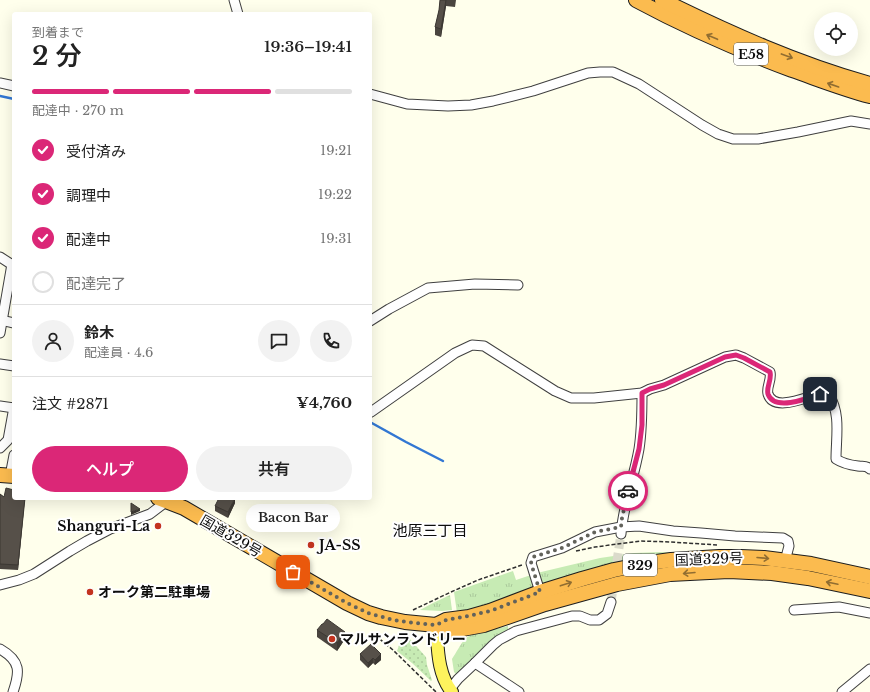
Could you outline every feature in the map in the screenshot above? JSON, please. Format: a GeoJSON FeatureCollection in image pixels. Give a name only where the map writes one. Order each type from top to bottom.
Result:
{"type":"FeatureCollection","features":[{"type":"Feature","properties":{"kind":"highway","name":"E58"},"geometry":{"type":"LineString","coordinates":[[636,0],[704,34],[762,58],[832,84],[870,96]]}},
{"type":"Feature","properties":{"kind":"highway","name":"E58"},"geometry":{"type":"LineString","coordinates":[[662,0],[709,23],[772,50],[836,74],[870,84]]}},
{"type":"Feature","properties":{"kind":"highway","name":"国道329号"},"geometry":{"type":"LineString","coordinates":[[163,500],[184,508],[347,603],[368,613],[393,620],[436,625],[447,631],[484,625],[570,597],[617,584],[650,577],[697,572],[729,571],[772,573],[808,578],[870,591]]}},
{"type":"Feature","properties":{"kind":"highway","name":"国道329号"},"geometry":{"type":"LineString","coordinates":[[436,625],[446,620],[490,611],[540,592],[582,579],[614,570],[657,562],[697,558],[741,557],[785,560],[870,576]]}},
{"type":"Feature","properties":{"kind":"main road"},"geometry":{"type":"LineString","coordinates":[[436,625],[441,666],[445,680],[451,691]]}},
{"type":"Feature","properties":{"kind":"street"},"geometry":{"type":"LineString","coordinates":[[234,0],[237,12]]}},
{"type":"Feature","properties":{"kind":"street"},"geometry":{"type":"LineString","coordinates":[[372,95],[407,104],[448,106],[470,105],[493,101],[527,92],[588,73],[613,72],[639,84],[718,134],[733,139],[758,139],[851,121],[870,124]]}},
{"type":"Feature","properties":{"kind":"street"},"geometry":{"type":"LineString","coordinates":[[0,83],[12,86]]}},
{"type":"Feature","properties":{"kind":"street"},"geometry":{"type":"LineString","coordinates":[[0,257],[12,264]]}},
{"type":"Feature","properties":{"kind":"street"},"geometry":{"type":"LineString","coordinates":[[0,333],[8,282],[12,268]]}},
{"type":"Feature","properties":{"kind":"street"},"geometry":{"type":"LineString","coordinates":[[372,320],[428,288],[475,284],[518,285]]}},
{"type":"Feature","properties":{"kind":"street"},"geometry":{"type":"LineString","coordinates":[[1,320],[12,323]]}},
{"type":"Feature","properties":{"kind":"street"},"geometry":{"type":"LineString","coordinates":[[372,411],[455,353],[472,345],[484,346],[555,391],[571,398],[594,398],[642,393],[664,385],[725,357],[736,355],[770,372],[771,377],[768,394],[772,400],[791,403],[820,394],[829,394],[835,407],[837,418],[838,428],[836,459],[840,462],[857,466],[867,466],[870,469]]}},
{"type":"Feature","properties":{"kind":"street"},"geometry":{"type":"LineString","coordinates":[[0,364],[12,366]]}},
{"type":"Feature","properties":{"kind":"street"},"geometry":{"type":"LineString","coordinates":[[621,530],[624,505],[639,449],[642,425],[642,393]]}},
{"type":"Feature","properties":{"kind":"street"},"geometry":{"type":"LineString","coordinates":[[0,406],[12,408]]}},
{"type":"Feature","properties":{"kind":"street"},"geometry":{"type":"LineString","coordinates":[[0,448],[8,440],[12,419]]}},
{"type":"Feature","properties":{"kind":"street"},"geometry":{"type":"LineString","coordinates":[[8,476],[12,462]]}},
{"type":"Feature","properties":{"kind":"street"},"geometry":{"type":"LineString","coordinates":[[0,585],[34,574],[100,534],[150,514],[163,500]]}},
{"type":"Feature","properties":{"kind":"street"},"geometry":{"type":"LineString","coordinates":[[540,592],[531,563],[533,557],[562,548],[595,532],[621,530],[639,526],[674,531],[783,538],[788,541],[789,546],[785,560]]}},
{"type":"Feature","properties":{"kind":"street"},"geometry":{"type":"LineString","coordinates":[[451,691],[458,679],[499,640],[516,631],[572,616],[580,616],[590,620],[599,620],[607,614],[611,602]]}},
{"type":"Feature","properties":{"kind":"street"},"geometry":{"type":"LineString","coordinates":[[794,610],[839,607],[870,613]]}},
{"type":"Feature","properties":{"kind":"street"},"geometry":{"type":"LineString","coordinates":[[509,617],[516,631]]}},
{"type":"Feature","properties":{"kind":"street"},"geometry":{"type":"LineString","coordinates":[[0,649],[10,655],[18,669],[13,692]]}},
{"type":"Feature","properties":{"kind":"street"},"geometry":{"type":"LineString","coordinates":[[475,663],[519,692]]}},
{"type":"Feature","properties":{"kind":"street"},"geometry":{"type":"LineString","coordinates":[[842,692],[870,669]]}},
{"type":"Feature","properties":{"kind":"path"},"geometry":{"type":"LineString","coordinates":[[572,552],[641,540],[720,546]]}},
{"type":"Feature","properties":{"kind":"path"},"geometry":{"type":"LineString","coordinates":[[414,610],[478,580],[531,563]]}},
{"type":"Feature","properties":{"kind":"path"},"geometry":{"type":"LineString","coordinates":[[376,636],[393,650],[436,692]]}},
{"type":"Feature","properties":{"kind":"green space"},"geometry":{"type":"Polygon","coordinates":[[[634,553],[682,553],[607,565],[540,586],[537,573],[600,558],[634,553]]]}},
{"type":"Feature","properties":{"kind":"green space"},"geometry":{"type":"Polygon","coordinates":[[[513,571],[516,580],[531,575],[535,587],[481,607],[457,613],[454,592],[513,571]]]}},
{"type":"Feature","properties":{"kind":"green space"},"geometry":{"type":"Polygon","coordinates":[[[450,595],[452,610],[420,610],[433,603],[450,595]]]}},
{"type":"Feature","properties":{"kind":"green space"},"geometry":{"type":"Polygon","coordinates":[[[508,626],[508,630],[495,637],[457,675],[454,672],[452,659],[460,645],[468,636],[508,626]]]}},
{"type":"Feature","properties":{"kind":"green space"},"geometry":{"type":"Polygon","coordinates":[[[402,637],[409,638],[426,657],[431,681],[397,651],[402,637]]]}},
{"type":"Feature","properties":{"kind":"building"},"geometry":{"type":"Polygon","coordinates":[[[440,0],[446,0],[441,29],[435,27],[440,0]]]}},
{"type":"Feature","properties":{"kind":"building"},"geometry":{"type":"Polygon","coordinates":[[[6,488],[12,490],[12,500],[25,500],[18,565],[0,564],[0,494],[4,497],[6,488]]]}},
{"type":"Feature","properties":{"kind":"building"},"geometry":{"type":"Polygon","coordinates":[[[218,500],[234,500],[228,512],[215,506],[218,500]]]}},
{"type":"Feature","properties":{"kind":"building"},"geometry":{"type":"Polygon","coordinates":[[[131,503],[140,509],[131,512],[131,503]]]}},
{"type":"Feature","properties":{"kind":"building"},"geometry":{"type":"Polygon","coordinates":[[[327,619],[345,632],[337,643],[317,630],[327,619]]]}},
{"type":"Feature","properties":{"kind":"building"},"geometry":{"type":"Polygon","coordinates":[[[371,644],[381,654],[375,660],[373,658],[368,663],[360,654],[371,644]]]}},
{"type":"Feature","properties":{"kind":"waterway"},"geometry":{"type":"LineString","coordinates":[[0,96],[12,99]]}},
{"type":"Feature","properties":{"kind":"waterway"},"geometry":{"type":"LineString","coordinates":[[372,423],[443,461]]}},
{"type":"Feature","properties":{"kind":"tunnel"},"geometry":{"type":"LineString","coordinates":[[611,602],[621,534]]}},
{"type":"Feature","properties":{"kind":"way so far"},"geometry":{"type":"LineString","coordinates":[[293,572],[347,603],[368,613],[393,620],[436,625],[446,620],[490,611],[540,592],[531,563],[533,557],[562,548],[595,532],[621,527],[624,505],[628,491]]}},
{"type":"Feature","properties":{"kind":"place","name":"Shanguri-La"},"geometry":{"type":"Point","coordinates":[158,526]}},
{"type":"Feature","properties":{"kind":"place","name":"JA-SS"},"geometry":{"type":"Point","coordinates":[311,545]}},
{"type":"Feature","properties":{"kind":"place","name":"Bacon Bar"},"geometry":{"type":"Point","coordinates":[293,572]}},
{"type":"Feature","properties":{"kind":"place","name":"オーク第二駐車場"},"geometry":{"type":"Point","coordinates":[90,592]}},
{"type":"Feature","properties":{"kind":"place","name":"マルサンランドリー"},"geometry":{"type":"Point","coordinates":[332,639]}},
{"type":"Feature","properties":{"kind":"district","name":"池原三丁目"},"geometry":{"type":"Point","coordinates":[430,530]}},
{"type":"Feature","properties":{"kind":"route"},"geometry":{"type":"LineString","coordinates":[[628,491],[639,449],[642,425],[642,393],[664,385],[725,357],[736,355],[770,372],[771,377],[768,394],[772,400],[791,403],[820,394]]}}]}
